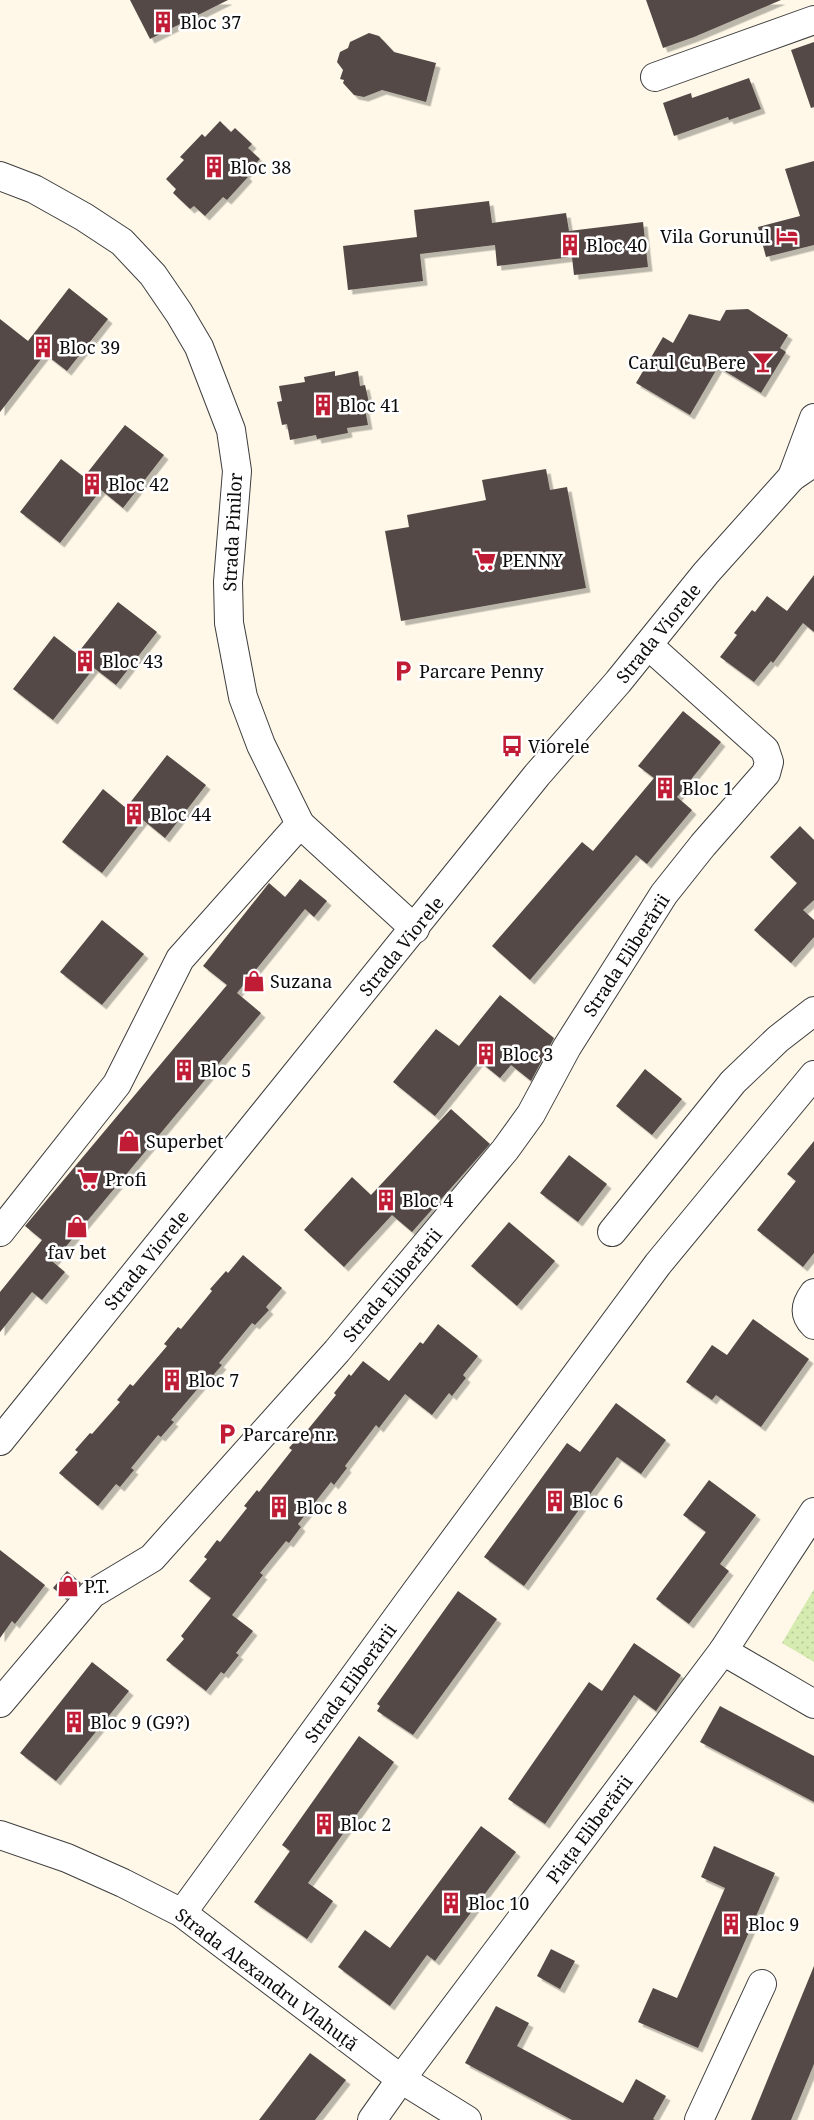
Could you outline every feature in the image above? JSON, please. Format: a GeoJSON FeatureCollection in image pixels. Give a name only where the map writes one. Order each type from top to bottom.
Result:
{"type":"FeatureCollection","features":[{"type":"Feature","properties":{"kind":"street"},"geometry":{"type":"LineString","coordinates":[[655,77],[814,20]]}},
{"type":"Feature","properties":{"kind":"street","name":"Strada Pinilor"},"geometry":{"type":"LineString","coordinates":[[0,176],[34,189],[84,217],[122,242],[153,275],[199,347],[231,430],[237,472],[228,582],[229,623],[239,678],[261,745],[300,824],[415,929]]}},
{"type":"Feature","properties":{"kind":"street"},"geometry":{"type":"LineString","coordinates":[[792,477],[814,418]]}},
{"type":"Feature","properties":{"kind":"street","name":"Strada Viorele"},"geometry":{"type":"LineString","coordinates":[[0,1441],[415,929],[537,775],[706,574],[792,477],[814,462]]}},
{"type":"Feature","properties":{"kind":"street","name":"Strada Eliberării"},"geometry":{"type":"LineString","coordinates":[[0,1703],[92,1594],[152,1558],[336,1351],[505,1150],[531,1114],[567,1047],[664,894],[703,845],[766,773],[769,762],[765,750],[648,645]]}},
{"type":"Feature","properties":{"kind":"street"},"geometry":{"type":"LineString","coordinates":[[0,1232],[117,1084],[180,958],[300,824]]}},
{"type":"Feature","properties":{"kind":"street"},"geometry":{"type":"LineString","coordinates":[[612,1232],[733,1082],[778,1039],[814,1011]]}},
{"type":"Feature","properties":{"kind":"street","name":"Strada Eliberării"},"geometry":{"type":"LineString","coordinates":[[182,1913],[652,1272],[814,1075]]}},
{"type":"Feature","properties":{"kind":"street"},"geometry":{"type":"LineString","coordinates":[[814,1293],[808,1301],[806,1309],[809,1320],[814,1325]]}},
{"type":"Feature","properties":{"kind":"street","name":"Piața Eliberării"},"geometry":{"type":"LineString","coordinates":[[372,2120],[723,1651],[814,1512]]}},
{"type":"Feature","properties":{"kind":"street"},"geometry":{"type":"LineString","coordinates":[[723,1651],[814,1704]]}},
{"type":"Feature","properties":{"kind":"street","name":"Strada Alexandru Vlahuță"},"geometry":{"type":"LineString","coordinates":[[0,1835],[67,1858],[123,1883],[182,1913],[401,2079],[467,2120]]}},
{"type":"Feature","properties":{"kind":"street"},"geometry":{"type":"LineString","coordinates":[[699,2120],[762,1984]]}},
{"type":"Feature","properties":{"kind":"green space"},"geometry":{"type":"Polygon","coordinates":[[[814,1589],[814,1662],[782,1643],[814,1589]]]}},
{"type":"Feature","properties":{"kind":"building","name":"Bloc 37"},"geometry":{"type":"Polygon","coordinates":[[[130,0],[228,0],[150,39],[130,0]]]}},
{"type":"Feature","properties":{"kind":"building"},"geometry":{"type":"Polygon","coordinates":[[[646,0],[781,0],[663,48],[646,0]]]}},
{"type":"Feature","properties":{"kind":"building"},"geometry":{"type":"Polygon","coordinates":[[[369,33],[379,36],[394,52],[436,63],[426,102],[382,90],[364,97],[354,95],[343,83],[344,80],[340,79],[343,70],[337,62],[340,52],[348,48],[350,42],[369,33]]]}},
{"type":"Feature","properties":{"kind":"building"},"geometry":{"type":"Polygon","coordinates":[[[814,42],[814,107],[811,108],[791,50],[814,42]]]}},
{"type":"Feature","properties":{"kind":"building"},"geometry":{"type":"Polygon","coordinates":[[[749,78],[761,109],[729,120],[728,117],[674,136],[663,103],[691,93],[692,98],[749,78]]]}},
{"type":"Feature","properties":{"kind":"building","name":"Bloc 38"},"geometry":{"type":"Polygon","coordinates":[[[220,121],[231,132],[235,128],[252,144],[248,148],[260,159],[245,174],[248,177],[227,200],[223,197],[205,216],[194,206],[190,209],[173,193],[176,189],[166,179],[184,160],[180,157],[202,134],[205,137],[220,121]]]}},
{"type":"Feature","properties":{"kind":"building"},"geometry":{"type":"Polygon","coordinates":[[[814,161],[814,245],[766,257],[758,227],[800,216],[785,169],[814,161]]]}},
{"type":"Feature","properties":{"kind":"building","name":"Bloc 40"},"geometry":{"type":"Polygon","coordinates":[[[489,201],[492,223],[566,213],[569,231],[643,222],[648,267],[574,275],[572,257],[497,266],[495,245],[420,254],[423,281],[348,290],[343,246],[417,237],[414,210],[489,201]]]}},
{"type":"Feature","properties":{"kind":"building","name":"Bloc 39"},"geometry":{"type":"Polygon","coordinates":[[[69,288],[108,319],[67,371],[45,354],[0,412],[0,319],[28,341],[69,288]]]}},
{"type":"Feature","properties":{"kind":"building"},"geometry":{"type":"Polygon","coordinates":[[[748,309],[788,335],[780,348],[786,352],[761,393],[718,367],[690,415],[636,383],[663,337],[673,343],[689,314],[720,321],[726,310],[748,309]]]}},
{"type":"Feature","properties":{"kind":"building","name":"Bloc 41"},"geometry":{"type":"Polygon","coordinates":[[[335,371],[335,376],[358,371],[360,386],[365,385],[370,407],[365,409],[368,425],[347,428],[348,433],[317,439],[316,435],[290,440],[287,424],[282,425],[277,402],[282,401],[279,386],[305,382],[304,377],[335,371]]]}},
{"type":"Feature","properties":{"kind":"building","name":"Bloc 42"},"geometry":{"type":"Polygon","coordinates":[[[125,425],[164,455],[123,508],[101,490],[60,543],[20,512],[61,459],[84,477],[125,425]]]}},
{"type":"Feature","properties":{"kind":"building","name":"PENNY"},"geometry":{"type":"Polygon","coordinates":[[[546,469],[550,490],[567,487],[586,588],[401,621],[385,531],[409,527],[407,515],[486,500],[482,480],[546,469]]]}},
{"type":"Feature","properties":{"kind":"building"},"geometry":{"type":"Polygon","coordinates":[[[814,575],[814,632],[803,623],[773,663],[771,661],[754,682],[720,657],[737,635],[734,633],[752,610],[755,612],[767,596],[787,611],[814,575]]]}},
{"type":"Feature","properties":{"kind":"building","name":"Bloc 43"},"geometry":{"type":"Polygon","coordinates":[[[118,602],[157,632],[116,685],[94,668],[53,720],[13,689],[54,636],[77,654],[118,602]]]}},
{"type":"Feature","properties":{"kind":"building"},"geometry":{"type":"Polygon","coordinates":[[[683,711],[721,742],[677,797],[692,810],[647,864],[636,855],[530,980],[492,946],[582,842],[593,851],[654,778],[638,766],[683,711]]]}},
{"type":"Feature","properties":{"kind":"building","name":"Bloc 44"},"geometry":{"type":"Polygon","coordinates":[[[167,755],[206,785],[165,838],[143,820],[102,873],[62,842],[103,789],[126,808],[167,755]]]}},
{"type":"Feature","properties":{"kind":"building"},"geometry":{"type":"Polygon","coordinates":[[[800,826],[814,840],[814,900],[803,910],[814,920],[814,937],[791,963],[754,930],[797,883],[770,857],[800,826]]]}},
{"type":"Feature","properties":{"kind":"building","name":"Bloc 5"},"geometry":{"type":"Polygon","coordinates":[[[300,879],[327,901],[314,917],[305,909],[237,993],[261,1013],[53,1262],[65,1272],[42,1300],[32,1292],[0,1332],[0,1292],[42,1240],[25,1226],[227,985],[203,966],[269,883],[285,897],[300,879]]]}},
{"type":"Feature","properties":{"kind":"building"},"geometry":{"type":"Polygon","coordinates":[[[102,920],[144,954],[102,1005],[60,972],[102,920]]]}},
{"type":"Feature","properties":{"kind":"building","name":"Bloc 3"},"geometry":{"type":"Polygon","coordinates":[[[500,995],[554,1038],[531,1081],[511,1065],[500,1078],[479,1061],[435,1116],[393,1082],[436,1029],[459,1046],[500,995]]]}},
{"type":"Feature","properties":{"kind":"building"},"geometry":{"type":"Polygon","coordinates":[[[645,1069],[682,1099],[652,1135],[616,1106],[645,1069]]]}},
{"type":"Feature","properties":{"kind":"building","name":"Bloc 4"},"geometry":{"type":"Polygon","coordinates":[[[451,1109],[490,1144],[412,1232],[392,1215],[344,1267],[304,1230],[352,1177],[371,1195],[451,1109]]]}},
{"type":"Feature","properties":{"kind":"building"},"geometry":{"type":"Polygon","coordinates":[[[814,1141],[814,1253],[803,1267],[757,1230],[796,1181],[787,1174],[814,1141]]]}},
{"type":"Feature","properties":{"kind":"building"},"geometry":{"type":"Polygon","coordinates":[[[569,1155],[607,1184],[578,1222],[540,1193],[569,1155]]]}},
{"type":"Feature","properties":{"kind":"building"},"geometry":{"type":"Polygon","coordinates":[[[509,1222],[555,1261],[517,1306],[471,1266],[509,1222]]]}},
{"type":"Feature","properties":{"kind":"building","name":"Bloc 7"},"geometry":{"type":"Polygon","coordinates":[[[243,1255],[282,1288],[266,1307],[269,1310],[255,1325],[252,1323],[219,1363],[222,1365],[208,1381],[206,1379],[171,1420],[174,1422],[161,1437],[158,1435],[131,1468],[134,1470],[120,1487],[116,1484],[98,1506],[59,1473],[78,1452],[75,1450],[120,1402],[117,1400],[130,1384],[133,1386],[167,1346],[164,1344],[178,1327],[181,1329],[212,1291],[210,1289],[226,1271],[228,1273],[243,1255]]]}},
{"type":"Feature","properties":{"kind":"building"},"geometry":{"type":"Polygon","coordinates":[[[753,1319],[809,1359],[761,1427],[716,1395],[712,1400],[686,1382],[712,1345],[727,1355],[753,1319]]]}},
{"type":"Feature","properties":{"kind":"building","name":"Bloc 8"},"geometry":{"type":"Polygon","coordinates":[[[438,1324],[478,1356],[463,1375],[466,1378],[452,1396],[449,1393],[432,1415],[405,1394],[379,1428],[376,1425],[345,1466],[347,1468],[334,1485],[331,1482],[298,1524],[301,1527],[289,1543],[286,1541],[260,1573],[263,1575],[232,1615],[253,1631],[236,1653],[239,1655],[224,1674],[221,1672],[206,1691],[166,1660],[184,1639],[181,1636],[211,1598],[189,1581],[207,1559],[204,1557],[217,1540],[220,1542],[247,1508],[244,1506],[257,1490],[259,1492],[292,1450],[289,1448],[303,1431],[305,1433],[336,1395],[334,1393],[349,1374],[351,1376],[363,1361],[389,1381],[420,1342],[423,1344],[438,1324]]]}},
{"type":"Feature","properties":{"kind":"building","name":"Bloc 6"},"geometry":{"type":"Polygon","coordinates":[[[616,1403],[666,1440],[641,1474],[617,1457],[524,1586],[484,1557],[567,1443],[580,1452],[616,1403]]]}},
{"type":"Feature","properties":{"kind":"building"},"geometry":{"type":"Polygon","coordinates":[[[709,1480],[756,1515],[720,1564],[729,1571],[689,1624],[656,1599],[706,1532],[683,1515],[709,1480]]]}},
{"type":"Feature","properties":{"kind":"building"},"geometry":{"type":"Polygon","coordinates":[[[0,1550],[45,1585],[15,1624],[12,1621],[0,1638],[0,1550]]]}},
{"type":"Feature","properties":{"kind":"building","name":"P.T."},"geometry":{"type":"Polygon","coordinates":[[[67,1571],[81,1583],[67,1600],[53,1588],[67,1571]]]}},
{"type":"Feature","properties":{"kind":"building"},"geometry":{"type":"Polygon","coordinates":[[[458,1591],[497,1619],[413,1735],[377,1711],[380,1706],[377,1704],[458,1591]]]}},
{"type":"Feature","properties":{"kind":"building"},"geometry":{"type":"Polygon","coordinates":[[[634,1643],[681,1675],[656,1711],[634,1695],[545,1824],[508,1799],[589,1682],[602,1691],[634,1643]]]}},
{"type":"Feature","properties":{"kind":"building","name":"Bloc 9 (G9?)"},"geometry":{"type":"Polygon","coordinates":[[[92,1662],[129,1691],[56,1781],[20,1753],[92,1662]]]}},
{"type":"Feature","properties":{"kind":"building"},"geometry":{"type":"Polygon","coordinates":[[[720,1706],[814,1756],[814,1802],[700,1742],[720,1706]]]}},
{"type":"Feature","properties":{"kind":"building","name":"Bloc 2"},"geometry":{"type":"Polygon","coordinates":[[[359,1736],[394,1762],[308,1883],[333,1901],[307,1939],[254,1902],[290,1851],[282,1845],[359,1736]]]}},
{"type":"Feature","properties":{"kind":"building","name":"Bloc 10"},"geometry":{"type":"Polygon","coordinates":[[[481,1826],[516,1852],[435,1961],[427,1955],[390,2006],[338,1967],[365,1930],[390,1948],[481,1826]]]}},
{"type":"Feature","properties":{"kind":"building","name":"Bloc 9"},"geometry":{"type":"Polygon","coordinates":[[[714,1846],[775,1873],[698,2048],[638,2022],[653,1988],[677,1998],[725,1888],[701,1877],[714,1846]]]}},
{"type":"Feature","properties":{"kind":"building"},"geometry":{"type":"Polygon","coordinates":[[[551,1949],[575,1961],[560,1989],[537,1976],[551,1949]]]}},
{"type":"Feature","properties":{"kind":"building"},"geometry":{"type":"Polygon","coordinates":[[[814,1966],[814,2064],[791,2120],[751,2120],[814,1966]]]}},
{"type":"Feature","properties":{"kind":"building"},"geometry":{"type":"Polygon","coordinates":[[[496,2006],[529,2023],[517,2046],[623,2103],[636,2079],[666,2096],[653,2119],[655,2120],[572,2120],[465,2063],[496,2006]]]}},
{"type":"Feature","properties":{"kind":"building"},"geometry":{"type":"Polygon","coordinates":[[[310,2053],[346,2080],[315,2120],[259,2120],[310,2053]]]}},
{"type":"Feature","properties":{"kind":"place","name":"Bloc 37"},"geometry":{"type":"Point","coordinates":[163,22]}},
{"type":"Feature","properties":{"kind":"place","name":"Bloc 38"},"geometry":{"type":"Point","coordinates":[214,167]}},
{"type":"Feature","properties":{"kind":"place","name":"Vila Gorunul"},"geometry":{"type":"Point","coordinates":[787,236]}},
{"type":"Feature","properties":{"kind":"place","name":"Bloc 40"},"geometry":{"type":"Point","coordinates":[570,245]}},
{"type":"Feature","properties":{"kind":"place","name":"Bloc 39"},"geometry":{"type":"Point","coordinates":[43,347]}},
{"type":"Feature","properties":{"kind":"place","name":"Carul Cu Bere"},"geometry":{"type":"Point","coordinates":[763,362]}},
{"type":"Feature","properties":{"kind":"place","name":"Bloc 41"},"geometry":{"type":"Point","coordinates":[323,405]}},
{"type":"Feature","properties":{"kind":"place","name":"Bloc 42"},"geometry":{"type":"Point","coordinates":[92,484]}},
{"type":"Feature","properties":{"kind":"place","name":"PENNY"},"geometry":{"type":"Point","coordinates":[485,560]}},
{"type":"Feature","properties":{"kind":"place","name":"Bloc 43"},"geometry":{"type":"Point","coordinates":[85,661]}},
{"type":"Feature","properties":{"kind":"place","name":"Parcare Penny"},"geometry":{"type":"Point","coordinates":[403,671]}},
{"type":"Feature","properties":{"kind":"place","name":"Viorele"},"geometry":{"type":"Point","coordinates":[512,746]}},
{"type":"Feature","properties":{"kind":"place","name":"Bloc 1"},"geometry":{"type":"Point","coordinates":[665,788]}},
{"type":"Feature","properties":{"kind":"place","name":"Bloc 44"},"geometry":{"type":"Point","coordinates":[134,814]}},
{"type":"Feature","properties":{"kind":"place","name":"Suzana"},"geometry":{"type":"Point","coordinates":[254,981]}},
{"type":"Feature","properties":{"kind":"place","name":"Bloc 3"},"geometry":{"type":"Point","coordinates":[486,1054]}},
{"type":"Feature","properties":{"kind":"place","name":"Bloc 5"},"geometry":{"type":"Point","coordinates":[184,1070]}},
{"type":"Feature","properties":{"kind":"place","name":"Superbet"},"geometry":{"type":"Point","coordinates":[129,1141]}},
{"type":"Feature","properties":{"kind":"place","name":"Profi"},"geometry":{"type":"Point","coordinates":[88,1179]}},
{"type":"Feature","properties":{"kind":"place","name":"Bloc 4"},"geometry":{"type":"Point","coordinates":[386,1200]}},
{"type":"Feature","properties":{"kind":"place","name":"fav bet"},"geometry":{"type":"Point","coordinates":[77,1227]}},
{"type":"Feature","properties":{"kind":"place","name":"Bloc 7"},"geometry":{"type":"Point","coordinates":[172,1380]}},
{"type":"Feature","properties":{"kind":"place","name":"Parcare nr."},"geometry":{"type":"Point","coordinates":[227,1434]}},
{"type":"Feature","properties":{"kind":"place","name":"Bloc 6"},"geometry":{"type":"Point","coordinates":[555,1501]}},
{"type":"Feature","properties":{"kind":"place","name":"Bloc 8"},"geometry":{"type":"Point","coordinates":[279,1507]}},
{"type":"Feature","properties":{"kind":"place","name":"P.T."},"geometry":{"type":"Point","coordinates":[68,1586]}},
{"type":"Feature","properties":{"kind":"place","name":"Bloc 9 (G9?)"},"geometry":{"type":"Point","coordinates":[74,1722]}},
{"type":"Feature","properties":{"kind":"place","name":"Bloc 2"},"geometry":{"type":"Point","coordinates":[324,1824]}},
{"type":"Feature","properties":{"kind":"place","name":"Bloc 10"},"geometry":{"type":"Point","coordinates":[451,1903]}},
{"type":"Feature","properties":{"kind":"place","name":"Bloc 9"},"geometry":{"type":"Point","coordinates":[731,1924]}}]}
